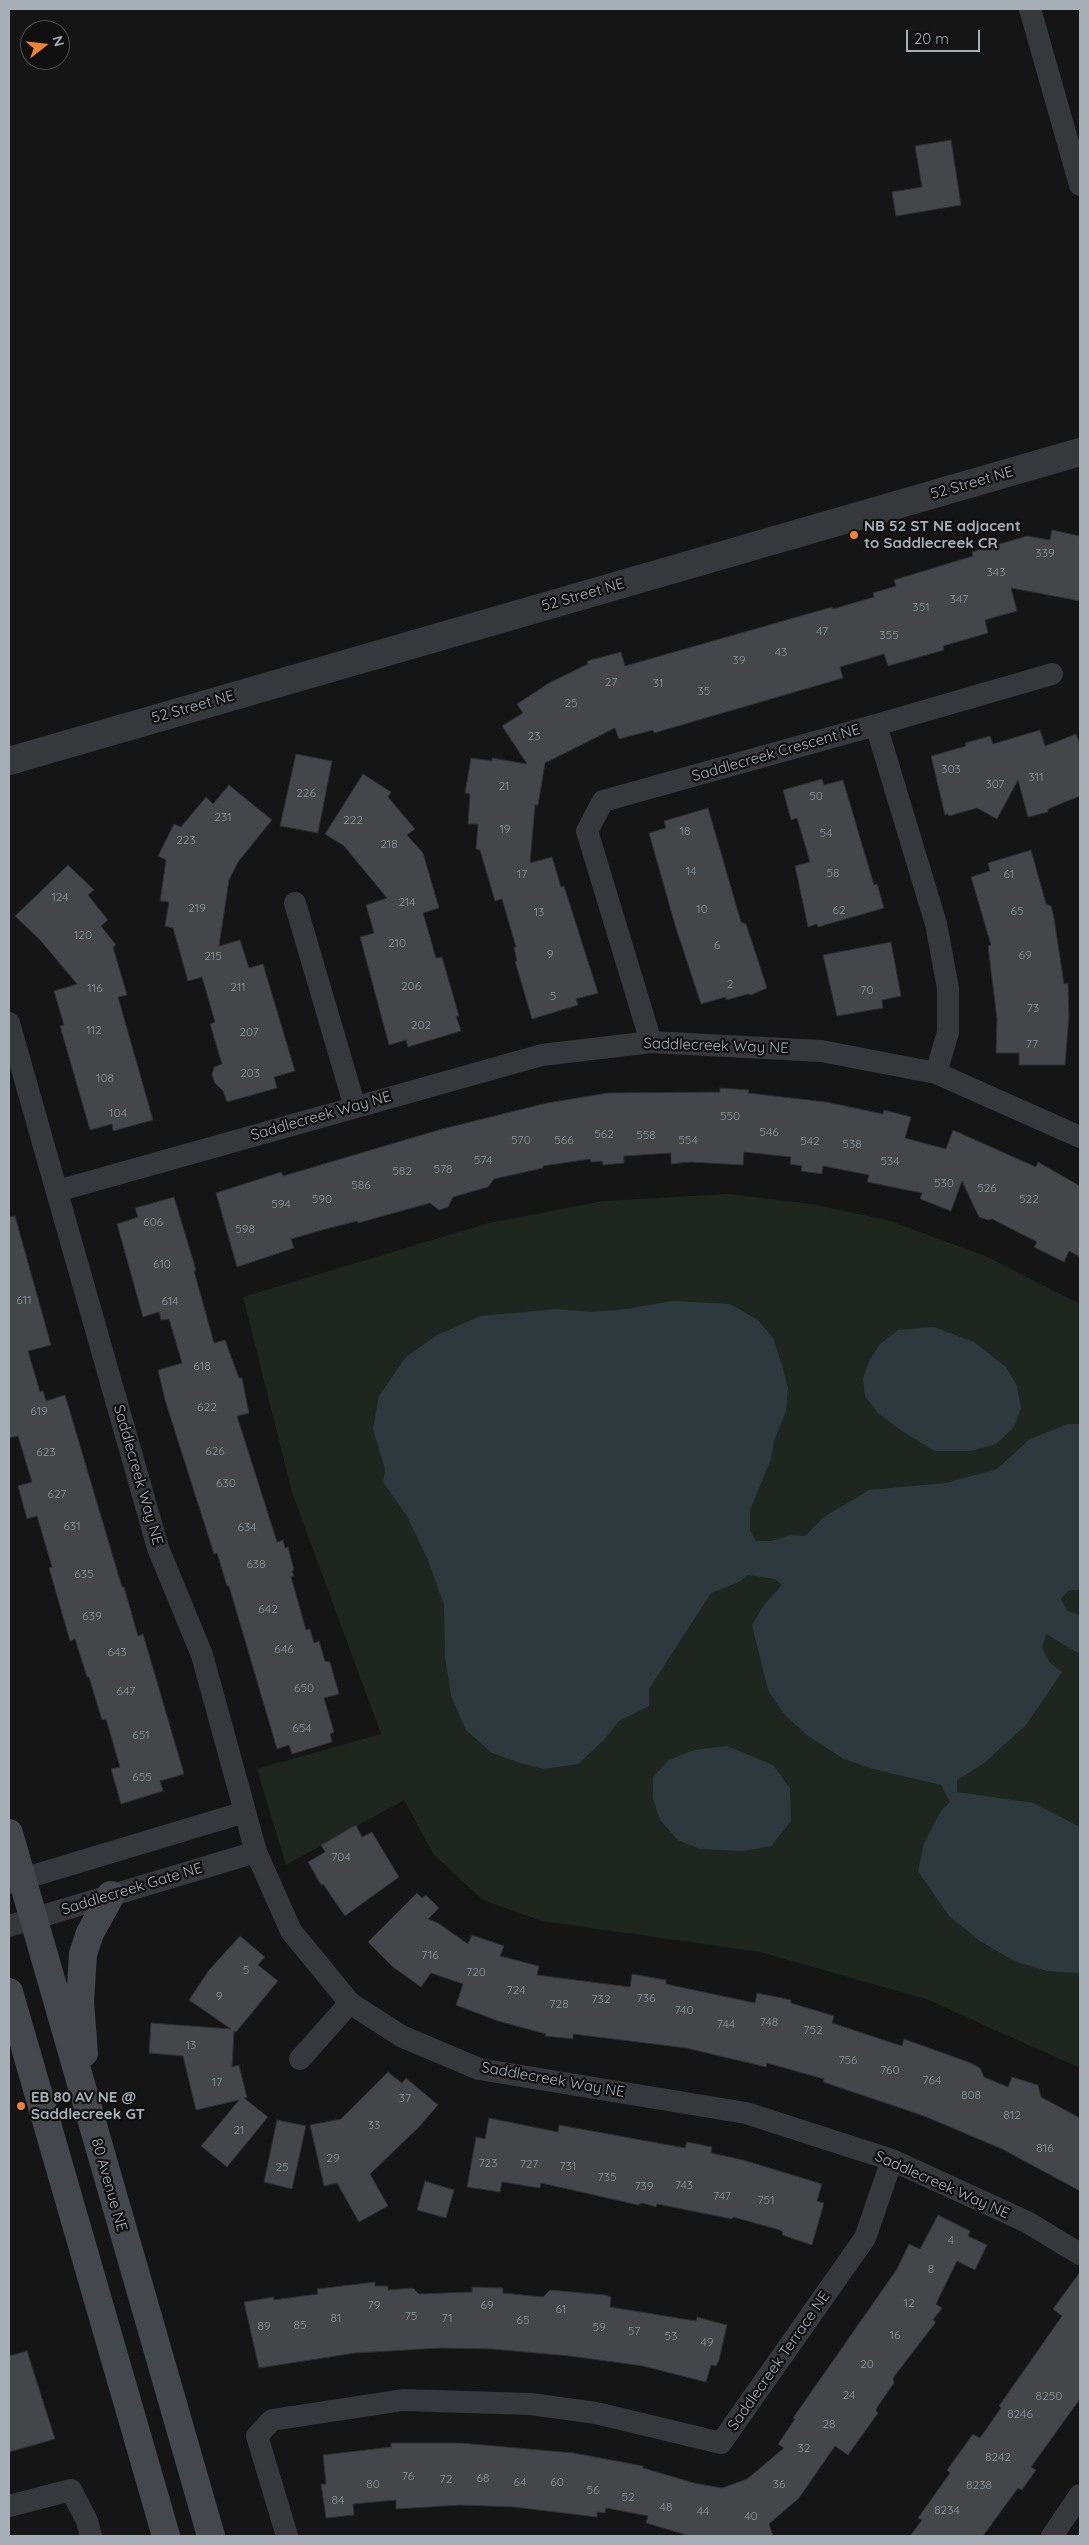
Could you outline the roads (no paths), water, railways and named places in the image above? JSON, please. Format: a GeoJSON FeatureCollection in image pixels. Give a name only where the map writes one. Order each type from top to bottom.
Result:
{"type":"FeatureCollection","features":[{"type":"Feature","properties":{"kind":"main road","name":"80 Avenue NE"},"geometry":{"type":"LineString","coordinates":[[9,1833],[21,1922],[88,2112],[211,2536]]}},
{"type":"Feature","properties":{"kind":"main road"},"geometry":{"type":"LineString","coordinates":[[88,2112],[80,2002],[82,1954],[90,1933],[111,1895]]}},
{"type":"Feature","properties":{"kind":"main road"},"geometry":{"type":"LineString","coordinates":[[9,1992],[166,2536]]}},
{"type":"Feature","properties":{"kind":"street"},"geometry":{"type":"LineString","coordinates":[[1030,9],[1080,185]]}},
{"type":"Feature","properties":{"kind":"street","name":"52 Street NE"},"geometry":{"type":"LineString","coordinates":[[9,761],[1080,452]]}},
{"type":"Feature","properties":{"kind":"street"},"geometry":{"type":"LineString","coordinates":[[876,725],[1052,674]]}},
{"type":"Feature","properties":{"kind":"street","name":"Saddlecreek Crescent NE"},"geometry":{"type":"LineString","coordinates":[[651,1042],[587,831],[602,801],[876,725],[936,924],[948,988],[948,1032],[936,1073]]}},
{"type":"Feature","properties":{"kind":"street","name":"52 Street NE"},"geometry":{"type":"LineString","coordinates":[[9,746],[85,738]]}},
{"type":"Feature","properties":{"kind":"street"},"geometry":{"type":"LineString","coordinates":[[295,903],[355,1107]]}},
{"type":"Feature","properties":{"kind":"street"},"geometry":{"type":"LineString","coordinates":[[9,1024],[57,1191]]}},
{"type":"Feature","properties":{"kind":"street","name":"Saddlecreek Way NE"},"geometry":{"type":"LineString","coordinates":[[1080,1137],[936,1073],[821,1051],[651,1042],[542,1055],[57,1191],[158,1548],[202,1655],[256,1852],[291,1932],[350,2003],[401,2036],[478,2069],[746,2113],[892,2160],[1027,2222],[1080,2254]]}},
{"type":"Feature","properties":{"kind":"street"},"geometry":{"type":"LineString","coordinates":[[15,1881],[245,1812]]}},
{"type":"Feature","properties":{"kind":"street","name":"Saddlecreek Gate NE"},"geometry":{"type":"LineString","coordinates":[[21,1922],[256,1852]]}},
{"type":"Feature","properties":{"kind":"street"},"geometry":{"type":"LineString","coordinates":[[300,2059],[350,2003]]}},
{"type":"Feature","properties":{"kind":"street","name":"Saddlecreek Terrace NE"},"geometry":{"type":"LineString","coordinates":[[287,2536],[256,2436],[272,2420],[402,2400],[531,2404],[596,2413],[721,2443],[866,2238],[892,2160]]}},
{"type":"Feature","properties":{"kind":"street"},"geometry":{"type":"LineString","coordinates":[[9,2506],[71,2490],[87,2521],[91,2536]]}},
{"type":"Feature","properties":{"kind":"street"},"geometry":{"type":"LineString","coordinates":[[1052,2536],[1080,2495]]}},
{"type":"Feature","properties":{"kind":"place","name":"NB 52 ST NE adjacent to Saddlecreek CR"},"geometry":{"type":"Point","coordinates":[854,535]}},
{"type":"Feature","properties":{"kind":"place","name":"EB 80 AV NE @ Saddlecreek GT"},"geometry":{"type":"Point","coordinates":[21,2106]}}]}
